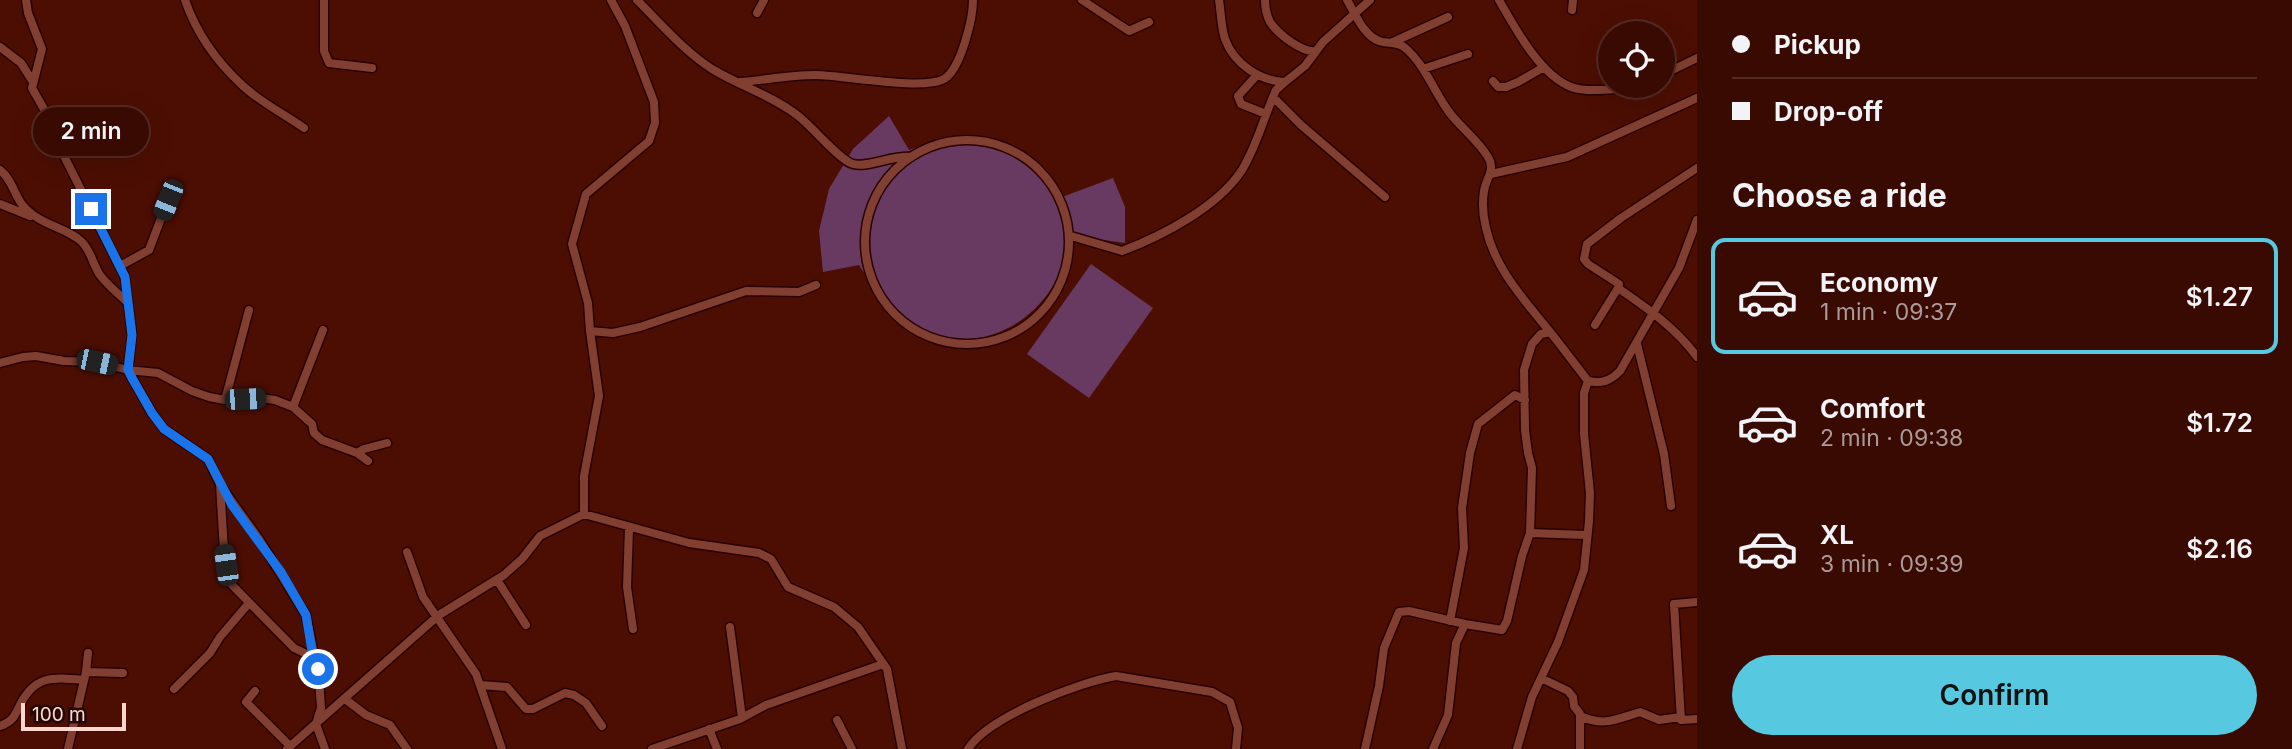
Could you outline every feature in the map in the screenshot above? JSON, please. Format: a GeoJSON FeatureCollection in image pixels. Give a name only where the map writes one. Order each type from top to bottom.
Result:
{"type":"FeatureCollection","features":[{"type":"Feature","properties":{"kind":"street"},"geometry":{"type":"LineString","coordinates":[[26,0],[28,13],[42,49],[32,88],[125,277],[132,335],[128,370],[164,429],[208,459],[219,484],[268,553],[306,615],[320,690],[321,708],[316,724],[325,749]]}},
{"type":"Feature","properties":{"kind":"street"},"geometry":{"type":"LineString","coordinates":[[185,0],[195,27],[242,86],[304,128]]}},
{"type":"Feature","properties":{"kind":"street"},"geometry":{"type":"LineString","coordinates":[[324,0],[324,51],[330,63],[372,68]]}},
{"type":"Feature","properties":{"kind":"street"},"geometry":{"type":"LineString","coordinates":[[584,514],[584,476],[599,399],[586,289],[572,244],[586,194],[649,141],[655,123],[654,102],[625,26],[611,0]]}},
{"type":"Feature","properties":{"kind":"street"},"geometry":{"type":"LineString","coordinates":[[637,0],[706,65],[797,115],[851,163],[864,165],[912,157]]}},
{"type":"Feature","properties":{"kind":"street"},"geometry":{"type":"LineString","coordinates":[[757,13],[764,0]]}},
{"type":"Feature","properties":{"kind":"street"},"geometry":{"type":"LineString","coordinates":[[739,82],[812,75],[889,82],[931,82],[944,78],[954,66],[967,37],[973,0]]}},
{"type":"Feature","properties":{"kind":"street"},"geometry":{"type":"LineString","coordinates":[[1082,0],[1129,32],[1149,22]]}},
{"type":"Feature","properties":{"kind":"street"},"geometry":{"type":"LineString","coordinates":[[1219,0],[1225,39],[1246,68],[1274,82],[1285,82]]}},
{"type":"Feature","properties":{"kind":"street"},"geometry":{"type":"LineString","coordinates":[[1265,0],[1270,21],[1288,39],[1310,52],[1316,51]]}},
{"type":"Feature","properties":{"kind":"street"},"geometry":{"type":"LineString","coordinates":[[1347,0],[1360,24],[1378,41],[1393,42],[1404,47],[1423,69],[1434,92],[1449,112],[1487,155],[1491,163],[1491,174],[1484,189],[1483,208],[1493,253],[1505,275],[1588,381],[1596,383],[1612,380],[1637,344],[1679,268],[1697,220]]}},
{"type":"Feature","properties":{"kind":"street"},"geometry":{"type":"LineString","coordinates":[[1072,236],[1122,251],[1154,237],[1207,206],[1226,190],[1241,170],[1276,90],[1306,66],[1316,51],[1370,0]]}},
{"type":"Feature","properties":{"kind":"street"},"geometry":{"type":"LineString","coordinates":[[1499,0],[1532,52],[1556,78],[1572,88],[1598,88]]}},
{"type":"Feature","properties":{"kind":"street"},"geometry":{"type":"LineString","coordinates":[[1572,10],[1573,0]]}},
{"type":"Feature","properties":{"kind":"street"},"geometry":{"type":"LineString","coordinates":[[1393,42],[1448,16]]}},
{"type":"Feature","properties":{"kind":"street"},"geometry":{"type":"LineString","coordinates":[[0,47],[21,63],[33,82]]}},
{"type":"Feature","properties":{"kind":"street"},"geometry":{"type":"LineString","coordinates":[[1423,69],[1468,54]]}},
{"type":"Feature","properties":{"kind":"street"},"geometry":{"type":"LineString","coordinates":[[1675,69],[1697,58]]}},
{"type":"Feature","properties":{"kind":"street"},"geometry":{"type":"LineString","coordinates":[[1493,81],[1498,87],[1506,88],[1544,66]]}},
{"type":"Feature","properties":{"kind":"street"},"geometry":{"type":"LineString","coordinates":[[1257,75],[1238,96],[1239,101],[1266,114]]}},
{"type":"Feature","properties":{"kind":"street"},"geometry":{"type":"LineString","coordinates":[[1273,97],[1385,197]]}},
{"type":"Feature","properties":{"kind":"street"},"geometry":{"type":"LineString","coordinates":[[1491,174],[1567,157],[1697,98]]}},
{"type":"Feature","properties":{"kind":"street"},"geometry":{"type":"LineString","coordinates":[[978,141],[1003,147],[1020,155],[1045,176],[1057,193],[1072,236],[1064,275],[1056,294],[1045,309],[1007,337],[974,344],[945,341],[915,330],[887,307],[869,269],[866,224],[872,203],[882,185],[899,166],[940,144],[978,141]]}},
{"type":"Feature","properties":{"kind":"street"},"geometry":{"type":"LineString","coordinates":[[1595,325],[1619,284],[1584,259],[1587,244],[1697,168]]}},
{"type":"Feature","properties":{"kind":"street"},"geometry":{"type":"LineString","coordinates":[[0,170],[11,181],[19,201],[49,226],[74,235],[84,243],[100,274],[127,302]]}},
{"type":"Feature","properties":{"kind":"street"},"geometry":{"type":"LineString","coordinates":[[120,265],[149,250],[168,200]]}},
{"type":"Feature","properties":{"kind":"street"},"geometry":{"type":"LineString","coordinates":[[0,204],[43,221]]}},
{"type":"Feature","properties":{"kind":"street"},"geometry":{"type":"LineString","coordinates":[[590,331],[613,333],[640,327],[746,291],[799,292],[816,285]]}},
{"type":"Feature","properties":{"kind":"street"},"geometry":{"type":"LineString","coordinates":[[1618,288],[1685,340],[1697,357]]}},
{"type":"Feature","properties":{"kind":"street"},"geometry":{"type":"LineString","coordinates":[[225,400],[249,310]]}},
{"type":"Feature","properties":{"kind":"street"},"geometry":{"type":"LineString","coordinates":[[293,407],[323,330]]}},
{"type":"Feature","properties":{"kind":"street"},"geometry":{"type":"LineString","coordinates":[[1365,749],[1379,686],[1384,648],[1399,612],[1409,611],[1502,630],[1507,621],[1530,533],[1532,468],[1528,453],[1524,370],[1532,344],[1541,334],[1550,332]]}},
{"type":"Feature","properties":{"kind":"street"},"geometry":{"type":"LineString","coordinates":[[1637,344],[1664,454],[1671,506]]}},
{"type":"Feature","properties":{"kind":"street"},"geometry":{"type":"LineString","coordinates":[[0,363],[36,356],[97,362],[128,370],[158,373],[192,391],[225,400],[275,400],[293,407],[312,424],[314,433],[322,440],[357,453],[368,461]]}},
{"type":"Feature","properties":{"kind":"street"},"geometry":{"type":"LineString","coordinates":[[1517,749],[1532,697],[1543,679],[1575,600],[1584,570],[1590,493],[1584,434],[1584,393],[1588,381]]}},
{"type":"Feature","properties":{"kind":"street"},"geometry":{"type":"LineString","coordinates":[[1450,621],[1464,548],[1462,508],[1470,453],[1478,424],[1515,395],[1525,400]]}},
{"type":"Feature","properties":{"kind":"street"},"geometry":{"type":"LineString","coordinates":[[357,453],[387,443]]}},
{"type":"Feature","properties":{"kind":"street"},"geometry":{"type":"LineString","coordinates":[[219,484],[220,518],[229,577],[236,591],[294,648],[313,657]]}},
{"type":"Feature","properties":{"kind":"street"},"geometry":{"type":"LineString","coordinates":[[255,691],[246,702],[289,747],[437,617],[497,580],[522,559],[540,536],[584,514],[689,543],[759,553],[771,559],[788,587],[834,607],[859,626],[887,669],[902,749]]}},
{"type":"Feature","properties":{"kind":"street"},"geometry":{"type":"LineString","coordinates":[[629,528],[627,587],[633,629]]}},
{"type":"Feature","properties":{"kind":"street"},"geometry":{"type":"LineString","coordinates":[[1530,533],[1586,535]]}},
{"type":"Feature","properties":{"kind":"street"},"geometry":{"type":"LineString","coordinates":[[407,552],[423,597],[476,674],[502,749]]}},
{"type":"Feature","properties":{"kind":"street"},"geometry":{"type":"LineString","coordinates":[[497,580],[526,625]]}},
{"type":"Feature","properties":{"kind":"street"},"geometry":{"type":"LineString","coordinates":[[1697,602],[1674,604],[1681,720],[1697,719]]}},
{"type":"Feature","properties":{"kind":"street"},"geometry":{"type":"LineString","coordinates":[[174,689],[211,653],[220,637],[249,603]]}},
{"type":"Feature","properties":{"kind":"street"},"geometry":{"type":"LineString","coordinates":[[1433,749],[1448,715],[1456,643],[1465,624]]}},
{"type":"Feature","properties":{"kind":"street"},"geometry":{"type":"LineString","coordinates":[[730,627],[742,718]]}},
{"type":"Feature","properties":{"kind":"street"},"geometry":{"type":"LineString","coordinates":[[68,749],[88,653]]}},
{"type":"Feature","properties":{"kind":"street"},"geometry":{"type":"LineString","coordinates":[[652,749],[883,664]]}},
{"type":"Feature","properties":{"kind":"street"},"geometry":{"type":"LineString","coordinates":[[0,726],[14,718],[27,692],[42,680],[123,673]]}},
{"type":"Feature","properties":{"kind":"street"},"geometry":{"type":"LineString","coordinates":[[968,749],[984,730],[1015,713],[1065,691],[1101,678],[1116,676],[1212,692],[1230,702],[1238,728],[1236,749]]}},
{"type":"Feature","properties":{"kind":"street"},"geometry":{"type":"LineString","coordinates":[[1543,679],[1573,697],[1574,706],[1580,716],[1580,749]]}},
{"type":"Feature","properties":{"kind":"street"},"geometry":{"type":"LineString","coordinates":[[480,685],[507,687],[527,709],[533,709],[565,693],[574,695],[586,703],[603,726]]}},
{"type":"Feature","properties":{"kind":"street"},"geometry":{"type":"LineString","coordinates":[[345,699],[366,715],[390,725],[407,749]]}},
{"type":"Feature","properties":{"kind":"street"},"geometry":{"type":"LineString","coordinates":[[1580,716],[1602,723],[1640,712],[1659,720],[1681,717]]}},
{"type":"Feature","properties":{"kind":"street"},"geometry":{"type":"LineString","coordinates":[[837,720],[852,749]]}},
{"type":"Feature","properties":{"kind":"street"},"geometry":{"type":"LineString","coordinates":[[709,729],[717,749]]}},
{"type":"Feature","properties":{"kind":"shaded area"},"geometry":{"type":"Polygon","coordinates":[[[889,116],[909,150],[945,139],[963,137],[999,141],[1015,148],[1046,169],[1062,197],[1113,178],[1125,207],[1125,243],[1069,235],[1067,261],[1051,289],[1023,319],[988,336],[950,339],[911,325],[888,306],[859,265],[823,272],[819,231],[829,189],[853,149],[889,116]]]}},
{"type":"Feature","properties":{"kind":"shaded area"},"geometry":{"type":"Polygon","coordinates":[[[1091,264],[1153,308],[1089,398],[1027,354],[1091,264]]]}},
{"type":"Feature","properties":{"kind":"route"},"geometry":{"type":"LineString","coordinates":[[91,209],[125,277],[132,335],[128,370],[164,429],[208,459],[232,505],[281,572],[306,615],[313,657],[318,669]]}}]}
